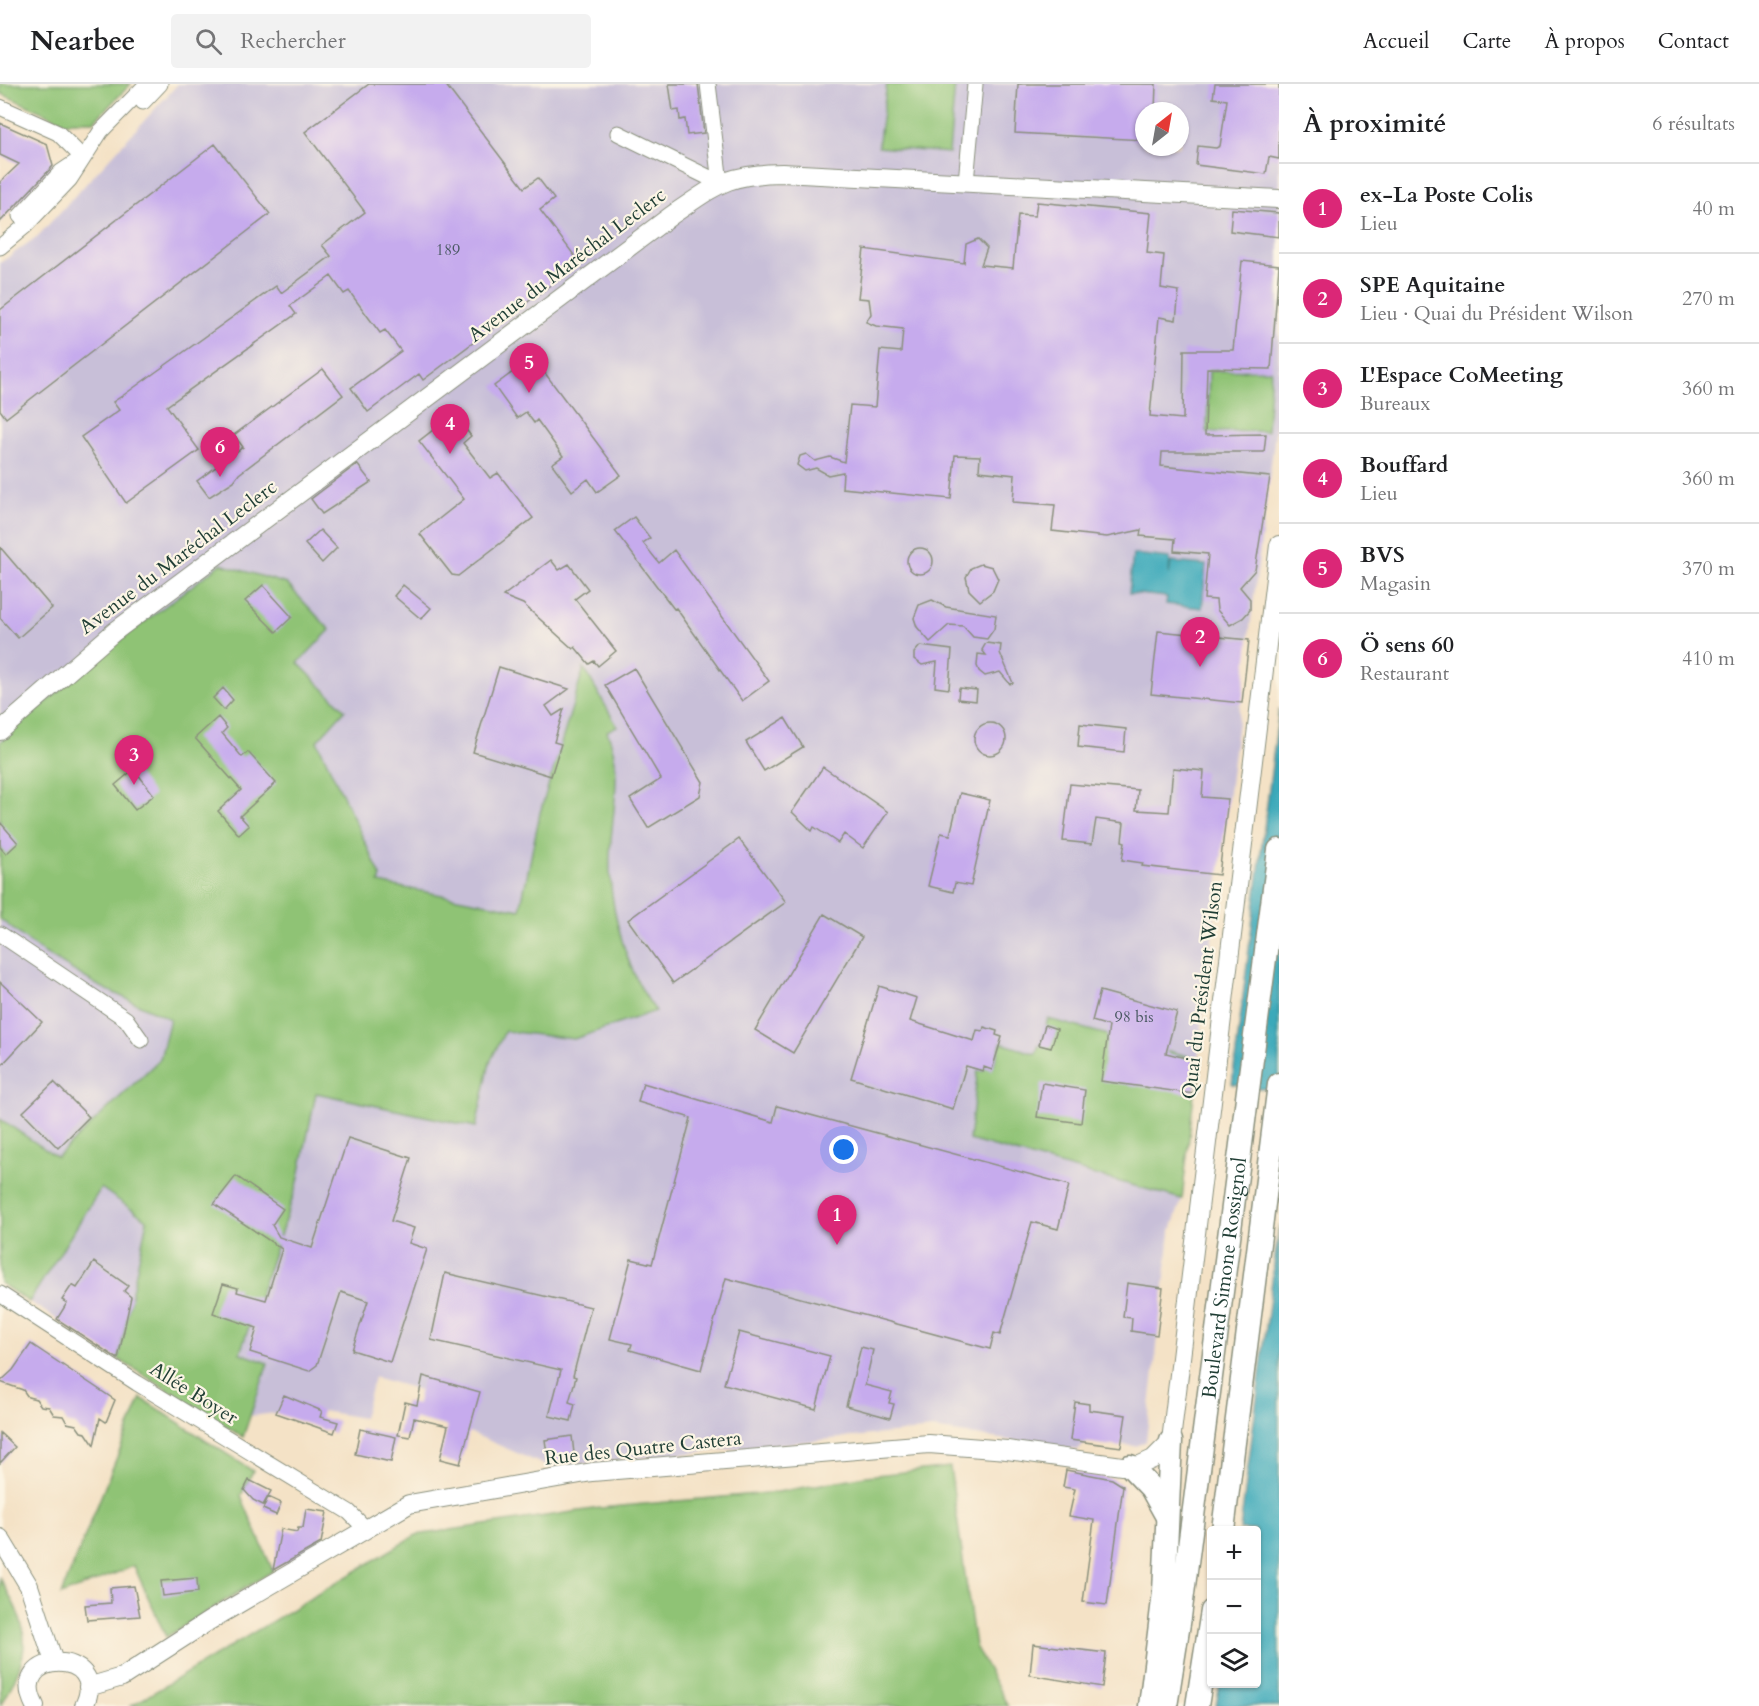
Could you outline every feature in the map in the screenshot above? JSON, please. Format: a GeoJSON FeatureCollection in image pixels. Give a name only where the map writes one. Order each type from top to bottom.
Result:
{"type":"FeatureCollection","features":[{"type":"Feature","properties":{"kind":"main road","name":"Boulevard Simone Rossignol"},"geometry":{"type":"LineString","coordinates":[[1166,1706],[1279,850]]}},
{"type":"Feature","properties":{"kind":"main road","name":"Boulevard Simone Rossignol"},"geometry":{"type":"LineString","coordinates":[[1223,1526],[1278,1088]]}},
{"type":"Feature","properties":{"kind":"main road"},"geometry":{"type":"LineString","coordinates":[[1150,1706],[1164,1592],[1171,1441]]}},
{"type":"Feature","properties":{"kind":"main road"},"geometry":{"type":"LineString","coordinates":[[1130,1466],[1151,1488],[1166,1515]]}},
{"type":"Feature","properties":{"kind":"main road"},"geometry":{"type":"LineString","coordinates":[[1197,1706],[1208,1634]]}},
{"type":"Feature","properties":{"kind":"street"},"geometry":{"type":"LineString","coordinates":[[0,247],[24,227],[70,179],[102,131],[147,84]]}},
{"type":"Feature","properties":{"kind":"street"},"geometry":{"type":"LineString","coordinates":[[0,234],[62,172],[108,138],[160,84]]}},
{"type":"Feature","properties":{"kind":"street"},"geometry":{"type":"LineString","coordinates":[[708,84],[720,183]]}},
{"type":"Feature","properties":{"kind":"street"},"geometry":{"type":"LineString","coordinates":[[966,182],[975,84]]}},
{"type":"Feature","properties":{"kind":"street"},"geometry":{"type":"LineString","coordinates":[[0,107],[58,133],[83,158]]}},
{"type":"Feature","properties":{"kind":"street"},"geometry":{"type":"LineString","coordinates":[[618,133],[720,183]]}},
{"type":"Feature","properties":{"kind":"street","name":"Avenue du Maréchal Leclerc"},"geometry":{"type":"LineString","coordinates":[[0,731],[123,625],[667,218],[720,183],[737,176],[782,173],[1279,199]]}},
{"type":"Feature","properties":{"kind":"street","name":"Quai du Président Wilson"},"geometry":{"type":"LineString","coordinates":[[1171,1441],[1279,545]]}},
{"type":"Feature","properties":{"kind":"street"},"geometry":{"type":"LineString","coordinates":[[0,934],[126,1019],[141,1040]]}},
{"type":"Feature","properties":{"kind":"street","name":"Allée Boyer"},"geometry":{"type":"LineString","coordinates":[[0,1294],[127,1377],[349,1512],[365,1528]]}},
{"type":"Feature","properties":{"kind":"street","name":"Rue des Quatre Castera"},"geometry":{"type":"LineString","coordinates":[[88,1687],[122,1677],[210,1621],[409,1504],[592,1472],[929,1444],[968,1445],[1130,1466],[1153,1459],[1162,1453],[1171,1441]]}},
{"type":"Feature","properties":{"kind":"street"},"geometry":{"type":"LineString","coordinates":[[0,1538],[14,1557],[29,1586],[54,1662]]}},
{"type":"Feature","properties":{"kind":"street"},"geometry":{"type":"LineString","coordinates":[[35,1706],[30,1695],[33,1677],[46,1665],[54,1662],[72,1665],[86,1678],[88,1687],[84,1706]]}},
{"type":"Feature","properties":{"kind":"shaded area"},"geometry":{"type":"Polygon","coordinates":[[[178,84],[1279,84],[1279,402],[1228,799],[1182,1199],[1170,1233],[1146,1441],[1136,1446],[1087,1442],[1077,1450],[933,1429],[549,1467],[469,1432],[414,1418],[420,1390],[374,1377],[363,1418],[322,1411],[284,1395],[276,1413],[216,1420],[0,1283],[0,263],[38,236],[178,84]]]}},
{"type":"Feature","properties":{"kind":"green space"},"geometry":{"type":"Polygon","coordinates":[[[0,84],[131,84],[94,121],[66,123],[0,93],[0,84]]]}},
{"type":"Feature","properties":{"kind":"green space"},"geometry":{"type":"Polygon","coordinates":[[[887,84],[955,84],[949,153],[878,147],[887,84]]]}},
{"type":"Feature","properties":{"kind":"green space"},"geometry":{"type":"Polygon","coordinates":[[[1271,370],[1267,431],[1207,432],[1209,371],[1271,370]]]}},
{"type":"Feature","properties":{"kind":"green space"},"geometry":{"type":"Polygon","coordinates":[[[221,564],[287,584],[330,630],[298,663],[345,710],[317,741],[381,876],[379,883],[520,910],[540,813],[584,668],[617,726],[607,731],[613,748],[616,784],[610,855],[611,890],[618,927],[630,964],[646,997],[656,1011],[574,1039],[505,1031],[490,1062],[476,1127],[316,1093],[298,1182],[240,1353],[268,1363],[243,1437],[118,1359],[147,1220],[101,1188],[29,1302],[0,1283],[0,1119],[57,1157],[160,1059],[170,1019],[97,985],[38,949],[0,919],[0,742],[102,654],[221,564]]]}},
{"type":"Feature","properties":{"kind":"green space"},"geometry":{"type":"Polygon","coordinates":[[[1048,1019],[1198,1059],[1182,1199],[969,1140],[978,1070],[983,1071],[984,1067],[992,1069],[1001,1043],[1036,1054],[1048,1019]]]}},
{"type":"Feature","properties":{"kind":"green space"},"geometry":{"type":"Polygon","coordinates":[[[141,1398],[253,1471],[241,1496],[273,1571],[166,1637],[134,1566],[61,1595],[141,1398]]]}},
{"type":"Feature","properties":{"kind":"green space"},"geometry":{"type":"Polygon","coordinates":[[[950,1467],[975,1646],[1008,1706],[131,1706],[416,1535],[600,1508],[778,1492],[866,1476],[950,1467]]]}},
{"type":"Feature","properties":{"kind":"green space"},"geometry":{"type":"Polygon","coordinates":[[[0,1578],[18,1613],[23,1628],[24,1642],[18,1670],[1,1706],[0,1578]]]}},
{"type":"Feature","properties":{"kind":"water"},"geometry":{"type":"Polygon","coordinates":[[[1133,554],[1170,558],[1169,575],[1171,562],[1206,565],[1202,608],[1166,604],[1167,597],[1129,593],[1133,554]]]}},
{"type":"Feature","properties":{"kind":"water"},"geometry":{"type":"Polygon","coordinates":[[[1279,709],[1279,1091],[1232,1084],[1279,709]]]}},
{"type":"Feature","properties":{"kind":"water"},"geometry":{"type":"Polygon","coordinates":[[[1279,1226],[1279,1706],[1216,1706],[1219,1688],[1261,1688],[1261,1526],[1241,1526],[1279,1226]]]}},
{"type":"Feature","properties":{"kind":"building"},"geometry":{"type":"Polygon","coordinates":[[[369,84],[445,84],[524,188],[538,178],[554,199],[540,210],[580,263],[423,380],[419,374],[368,412],[351,388],[401,351],[385,330],[380,333],[349,291],[344,294],[331,276],[290,306],[296,314],[167,406],[199,450],[126,503],[81,437],[119,410],[113,402],[276,286],[281,293],[331,256],[322,245],[365,212],[305,132],[369,84]]]}},
{"type":"Feature","properties":{"kind":"building"},"geometry":{"type":"Polygon","coordinates":[[[669,84],[698,84],[704,133],[687,135],[685,119],[680,120],[679,110],[673,111],[669,84]]]}},
{"type":"Feature","properties":{"kind":"building"},"geometry":{"type":"Polygon","coordinates":[[[1018,84],[1156,84],[1155,102],[1135,102],[1135,140],[1015,133],[1018,84]]]}},
{"type":"Feature","properties":{"kind":"building"},"geometry":{"type":"Polygon","coordinates":[[[1215,84],[1279,84],[1279,159],[1269,157],[1266,174],[1196,165],[1198,146],[1216,148],[1220,146],[1227,100],[1213,98],[1215,84]]]}},
{"type":"Feature","properties":{"kind":"building"},"geometry":{"type":"Polygon","coordinates":[[[0,123],[47,144],[53,166],[0,222],[0,182],[19,164],[0,155],[0,123]]]}},
{"type":"Feature","properties":{"kind":"building"},"geometry":{"type":"Polygon","coordinates":[[[215,144],[270,214],[6,418],[0,410],[0,310],[215,144]]]}},
{"type":"Feature","properties":{"kind":"building"},"geometry":{"type":"Polygon","coordinates":[[[1037,202],[1151,213],[1147,253],[1164,255],[1161,288],[1179,291],[1176,320],[1159,317],[1150,416],[1183,419],[1184,350],[1233,350],[1242,261],[1279,265],[1271,369],[1207,368],[1205,435],[1266,434],[1264,452],[1162,452],[1161,466],[1270,477],[1255,570],[1240,587],[1250,599],[1250,610],[1243,618],[1230,625],[1217,610],[1216,600],[1204,599],[1208,554],[1174,551],[1175,539],[1140,536],[1141,530],[1107,537],[1052,531],[1055,505],[1013,502],[1015,475],[979,471],[980,456],[955,455],[951,499],[842,488],[843,472],[828,475],[816,468],[805,471],[797,465],[800,456],[806,454],[815,461],[830,457],[844,462],[850,405],[875,407],[880,350],[901,352],[903,329],[876,326],[866,322],[871,314],[869,299],[858,298],[864,249],[964,263],[966,244],[978,239],[987,248],[981,265],[1013,268],[1018,215],[1035,216],[1037,202]]]}},
{"type":"Feature","properties":{"kind":"building"},"geometry":{"type":"Polygon","coordinates":[[[1232,209],[1279,213],[1279,237],[1230,231],[1232,209]]]}},
{"type":"Feature","properties":{"kind":"building"},"geometry":{"type":"Polygon","coordinates":[[[533,357],[621,475],[597,492],[588,479],[572,491],[552,464],[563,456],[537,420],[534,423],[526,412],[517,418],[494,386],[533,357]]]}},
{"type":"Feature","properties":{"kind":"building"},"geometry":{"type":"Polygon","coordinates":[[[323,369],[343,395],[239,474],[234,481],[209,497],[197,481],[243,447],[234,435],[323,369]]]}},
{"type":"Feature","properties":{"kind":"building"},"geometry":{"type":"Polygon","coordinates":[[[451,416],[457,418],[471,436],[463,443],[490,478],[498,473],[533,518],[458,576],[452,575],[420,534],[464,499],[419,441],[451,416]]]}},
{"type":"Feature","properties":{"kind":"building"},"geometry":{"type":"Polygon","coordinates":[[[357,464],[371,482],[322,514],[311,499],[357,464]]]}},
{"type":"Feature","properties":{"kind":"building"},"geometry":{"type":"Polygon","coordinates":[[[634,517],[650,538],[643,543],[659,563],[674,550],[769,681],[742,701],[676,608],[674,609],[615,531],[634,517]]]}},
{"type":"Feature","properties":{"kind":"building"},"geometry":{"type":"Polygon","coordinates":[[[320,530],[337,548],[322,563],[305,544],[320,530]]]}},
{"type":"Feature","properties":{"kind":"building"},"geometry":{"type":"Polygon","coordinates":[[[0,547],[52,608],[18,638],[0,618],[0,547]]]}},
{"type":"Feature","properties":{"kind":"building"},"geometry":{"type":"Polygon","coordinates":[[[920,548],[929,552],[933,561],[929,570],[920,574],[911,570],[907,561],[911,552],[920,548]]]}},
{"type":"Feature","properties":{"kind":"building"},"geometry":{"type":"Polygon","coordinates":[[[551,560],[559,570],[569,564],[588,589],[575,599],[616,651],[598,666],[594,661],[589,664],[575,647],[573,649],[523,604],[503,596],[551,560]]]}},
{"type":"Feature","properties":{"kind":"building"},"geometry":{"type":"Polygon","coordinates":[[[981,564],[992,567],[998,579],[993,591],[980,601],[969,590],[966,577],[971,568],[981,564]]]}},
{"type":"Feature","properties":{"kind":"building"},"geometry":{"type":"Polygon","coordinates":[[[263,585],[292,617],[276,632],[245,601],[263,585]]]}},
{"type":"Feature","properties":{"kind":"building"},"geometry":{"type":"Polygon","coordinates":[[[403,585],[431,608],[421,619],[394,596],[403,585]]]}},
{"type":"Feature","properties":{"kind":"building"},"geometry":{"type":"Polygon","coordinates":[[[932,600],[946,607],[996,615],[994,629],[987,639],[973,637],[963,626],[949,625],[930,642],[917,627],[914,618],[919,605],[932,600]]]}},
{"type":"Feature","properties":{"kind":"building"},"geometry":{"type":"Polygon","coordinates":[[[1158,631],[1249,640],[1242,703],[1151,694],[1158,631]]]}},
{"type":"Feature","properties":{"kind":"building"},"geometry":{"type":"Polygon","coordinates":[[[986,643],[1001,645],[1000,653],[1013,683],[1010,684],[1000,672],[985,676],[979,671],[978,654],[986,655],[982,650],[986,643]]]}},
{"type":"Feature","properties":{"kind":"building"},"geometry":{"type":"Polygon","coordinates":[[[920,646],[952,650],[949,689],[935,687],[937,662],[922,665],[914,659],[914,653],[920,646]]]}},
{"type":"Feature","properties":{"kind":"building"},"geometry":{"type":"Polygon","coordinates":[[[499,667],[569,689],[546,706],[553,716],[564,709],[554,742],[561,744],[551,776],[473,752],[499,667]]]}},
{"type":"Feature","properties":{"kind":"building"},"geometry":{"type":"Polygon","coordinates":[[[634,668],[703,782],[700,796],[648,828],[630,799],[661,779],[605,685],[634,668]]]}},
{"type":"Feature","properties":{"kind":"building"},"geometry":{"type":"Polygon","coordinates":[[[223,688],[233,700],[224,710],[213,698],[223,688]]]}},
{"type":"Feature","properties":{"kind":"building"},"geometry":{"type":"Polygon","coordinates":[[[959,688],[977,690],[976,701],[958,699],[959,688]]]}},
{"type":"Feature","properties":{"kind":"building"},"geometry":{"type":"Polygon","coordinates":[[[218,717],[227,728],[222,733],[242,757],[248,752],[276,783],[240,816],[249,826],[239,835],[218,811],[241,790],[195,738],[218,717]]]}},
{"type":"Feature","properties":{"kind":"building"},"geometry":{"type":"Polygon","coordinates":[[[785,718],[803,747],[764,771],[746,742],[785,718]]]}},
{"type":"Feature","properties":{"kind":"building"},"geometry":{"type":"Polygon","coordinates":[[[990,723],[1001,728],[1006,739],[1001,750],[990,755],[979,750],[974,739],[979,728],[990,723]]]}},
{"type":"Feature","properties":{"kind":"building"},"geometry":{"type":"Polygon","coordinates":[[[1080,724],[1126,729],[1124,752],[1078,747],[1080,724]]]}},
{"type":"Feature","properties":{"kind":"building"},"geometry":{"type":"Polygon","coordinates":[[[823,767],[888,812],[863,848],[844,834],[838,843],[814,827],[812,831],[792,812],[823,767]]]}},
{"type":"Feature","properties":{"kind":"building"},"geometry":{"type":"Polygon","coordinates":[[[1173,768],[1204,771],[1202,797],[1228,799],[1219,875],[1142,866],[1143,863],[1122,860],[1125,842],[1122,841],[1124,823],[1096,819],[1092,844],[1063,841],[1070,784],[1138,790],[1136,810],[1169,812],[1173,768]]]}},
{"type":"Feature","properties":{"kind":"building"},"geometry":{"type":"Polygon","coordinates":[[[134,769],[154,795],[135,810],[115,785],[134,769]]]}},
{"type":"Feature","properties":{"kind":"building"},"geometry":{"type":"Polygon","coordinates":[[[960,793],[990,800],[971,886],[955,883],[953,892],[928,886],[941,833],[950,835],[960,793]]]}},
{"type":"Feature","properties":{"kind":"building"},"geometry":{"type":"Polygon","coordinates":[[[0,822],[18,843],[6,854],[0,847],[0,822]]]}},
{"type":"Feature","properties":{"kind":"building"},"geometry":{"type":"Polygon","coordinates":[[[739,839],[786,902],[673,983],[628,920],[739,839]]]}},
{"type":"Feature","properties":{"kind":"building"},"geometry":{"type":"Polygon","coordinates":[[[824,914],[862,937],[793,1053],[755,1030],[824,914]]]}},
{"type":"Feature","properties":{"kind":"building"},"geometry":{"type":"Polygon","coordinates":[[[0,982],[42,1022],[0,1067],[0,982]]]}},
{"type":"Feature","properties":{"kind":"building"},"geometry":{"type":"Polygon","coordinates":[[[879,986],[917,998],[910,1021],[974,1041],[977,1030],[983,1031],[984,1027],[997,1031],[996,1035],[1002,1037],[992,1070],[984,1067],[983,1071],[966,1066],[953,1109],[851,1078],[879,986]]]}},
{"type":"Feature","properties":{"kind":"building"},"geometry":{"type":"Polygon","coordinates":[[[1100,991],[1177,1012],[1166,1053],[1198,1061],[1194,1094],[1101,1081],[1109,1026],[1092,1021],[1100,991]]]}},
{"type":"Feature","properties":{"kind":"building"},"geometry":{"type":"Polygon","coordinates":[[[1045,1025],[1057,1029],[1051,1048],[1039,1045],[1045,1025]]]}},
{"type":"Feature","properties":{"kind":"building"},"geometry":{"type":"Polygon","coordinates":[[[54,1082],[89,1117],[58,1148],[23,1112],[54,1082]]]}},
{"type":"Feature","properties":{"kind":"building"},"geometry":{"type":"Polygon","coordinates":[[[643,1083],[773,1122],[777,1106],[1069,1185],[1058,1229],[1032,1222],[1000,1335],[994,1333],[990,1349],[726,1278],[701,1370],[630,1350],[632,1344],[610,1339],[631,1259],[652,1264],[691,1118],[638,1102],[643,1083]]]}},
{"type":"Feature","properties":{"kind":"building"},"geometry":{"type":"Polygon","coordinates":[[[1042,1083],[1085,1090],[1081,1123],[1037,1117],[1042,1083]]]}},
{"type":"Feature","properties":{"kind":"building"},"geometry":{"type":"Polygon","coordinates":[[[348,1138],[411,1158],[391,1221],[414,1228],[409,1243],[427,1249],[390,1362],[352,1350],[368,1301],[341,1292],[317,1365],[309,1371],[250,1352],[257,1328],[213,1313],[223,1284],[238,1288],[237,1292],[266,1300],[282,1249],[214,1204],[236,1176],[283,1209],[272,1225],[279,1237],[312,1248],[348,1138]]]}},
{"type":"Feature","properties":{"kind":"building"},"geometry":{"type":"Polygon","coordinates":[[[94,1262],[128,1286],[124,1291],[131,1297],[118,1359],[57,1319],[67,1303],[62,1300],[72,1285],[77,1288],[94,1262]]]}},
{"type":"Feature","properties":{"kind":"building"},"geometry":{"type":"Polygon","coordinates":[[[445,1273],[591,1307],[573,1376],[576,1377],[569,1402],[575,1404],[571,1421],[549,1416],[561,1370],[431,1340],[445,1273]]]}},
{"type":"Feature","properties":{"kind":"building"},"geometry":{"type":"Polygon","coordinates":[[[1127,1283],[1163,1288],[1157,1335],[1131,1331],[1132,1318],[1123,1317],[1127,1283]]]}},
{"type":"Feature","properties":{"kind":"building"},"geometry":{"type":"Polygon","coordinates":[[[739,1332],[830,1356],[816,1409],[724,1384],[739,1332]]]}},
{"type":"Feature","properties":{"kind":"building"},"geometry":{"type":"Polygon","coordinates":[[[31,1344],[115,1400],[106,1422],[100,1418],[94,1445],[86,1433],[81,1432],[76,1425],[67,1423],[63,1416],[54,1415],[49,1407],[41,1406],[36,1399],[28,1397],[23,1390],[0,1382],[13,1370],[31,1344]]]}},
{"type":"Feature","properties":{"kind":"building"},"geometry":{"type":"Polygon","coordinates":[[[861,1347],[873,1350],[865,1385],[892,1392],[889,1403],[894,1404],[890,1418],[846,1406],[861,1347]]]}},
{"type":"Feature","properties":{"kind":"building"},"geometry":{"type":"Polygon","coordinates":[[[423,1376],[480,1392],[460,1464],[440,1459],[448,1426],[414,1418],[410,1437],[398,1435],[405,1402],[417,1405],[423,1376]]]}},
{"type":"Feature","properties":{"kind":"building"},"geometry":{"type":"Polygon","coordinates":[[[284,1395],[322,1411],[320,1417],[338,1422],[334,1433],[276,1413],[284,1395]]]}},
{"type":"Feature","properties":{"kind":"building"},"geometry":{"type":"Polygon","coordinates":[[[1075,1402],[1089,1404],[1089,1410],[1126,1415],[1121,1447],[1070,1440],[1075,1402]]]}},
{"type":"Feature","properties":{"kind":"building"},"geometry":{"type":"Polygon","coordinates":[[[360,1429],[396,1437],[391,1462],[355,1454],[360,1429]]]}},
{"type":"Feature","properties":{"kind":"building"},"geometry":{"type":"Polygon","coordinates":[[[0,1433],[15,1447],[0,1463],[0,1433]]]}},
{"type":"Feature","properties":{"kind":"building"},"geometry":{"type":"Polygon","coordinates":[[[572,1436],[575,1462],[549,1467],[545,1440],[572,1436]]]}},
{"type":"Feature","properties":{"kind":"building"},"geometry":{"type":"Polygon","coordinates":[[[1066,1470],[1112,1479],[1123,1486],[1107,1605],[1083,1602],[1094,1520],[1069,1516],[1075,1489],[1063,1487],[1066,1470]]]}},
{"type":"Feature","properties":{"kind":"building"},"geometry":{"type":"Polygon","coordinates":[[[249,1480],[271,1491],[263,1505],[253,1500],[244,1490],[249,1480]]]}},
{"type":"Feature","properties":{"kind":"building"},"geometry":{"type":"Polygon","coordinates":[[[268,1497],[281,1503],[276,1515],[263,1509],[268,1497]]]}},
{"type":"Feature","properties":{"kind":"building"},"geometry":{"type":"Polygon","coordinates":[[[306,1509],[327,1512],[321,1543],[273,1570],[281,1529],[297,1532],[298,1528],[303,1528],[306,1509]]]}},
{"type":"Feature","properties":{"kind":"building"},"geometry":{"type":"Polygon","coordinates":[[[197,1578],[198,1592],[163,1596],[161,1581],[197,1578]]]}},
{"type":"Feature","properties":{"kind":"building"},"geometry":{"type":"Polygon","coordinates":[[[134,1586],[140,1616],[87,1620],[85,1605],[111,1603],[110,1588],[134,1586]]]}},
{"type":"Feature","properties":{"kind":"building"},"geometry":{"type":"Polygon","coordinates":[[[1033,1644],[1106,1653],[1102,1687],[1030,1675],[1033,1644]]]}},
{"type":"Feature","properties":{"kind":"place","name":"BVS"},"geometry":{"type":"Point","coordinates":[529,393]}},
{"type":"Feature","properties":{"kind":"place","name":"Bouffard"},"geometry":{"type":"Point","coordinates":[450,454]}},
{"type":"Feature","properties":{"kind":"place","name":"Ö sens 60"},"geometry":{"type":"Point","coordinates":[220,477]}},
{"type":"Feature","properties":{"kind":"place","name":"SPE Aquitaine"},"geometry":{"type":"Point","coordinates":[1200,667]}},
{"type":"Feature","properties":{"kind":"place","name":"L'Espace CoMeeting"},"geometry":{"type":"Point","coordinates":[134,785]}},
{"type":"Feature","properties":{"kind":"place","name":"ex-La Poste Colis"},"geometry":{"type":"Point","coordinates":[837,1245]}}]}
